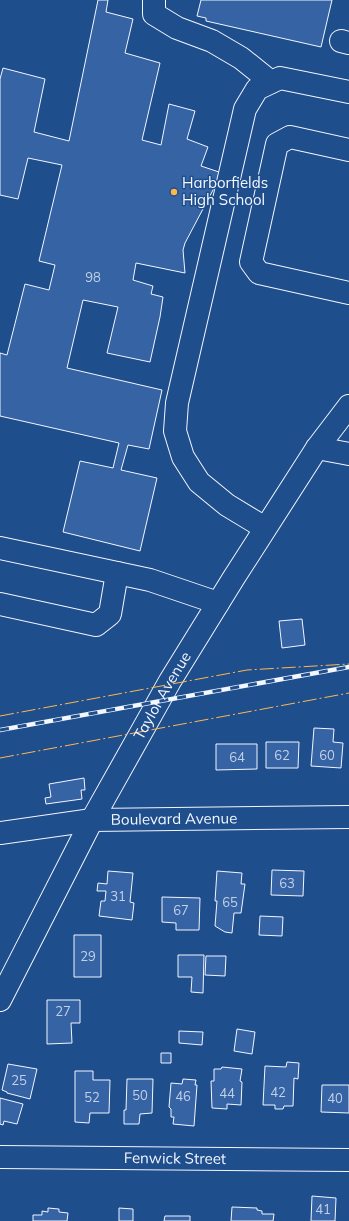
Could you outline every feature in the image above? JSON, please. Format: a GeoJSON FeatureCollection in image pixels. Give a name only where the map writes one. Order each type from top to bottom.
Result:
{"type":"FeatureCollection","features":[{"type":"Feature","properties":{"kind":"street"},"geometry":{"type":"LineString","coordinates":[[154,0],[154,14],[178,28],[212,41],[241,58],[272,82]]}},
{"type":"Feature","properties":{"kind":"street"},"geometry":{"type":"LineString","coordinates":[[266,528],[227,505],[199,482],[183,457],[175,431],[177,403],[245,109],[257,89],[280,78],[349,92]]}},
{"type":"Feature","properties":{"kind":"street"},"geometry":{"type":"LineString","coordinates":[[349,150],[290,137],[277,144],[251,262],[258,273],[349,293]]}},
{"type":"Feature","properties":{"kind":"street","name":"Taylor Avenue"},"geometry":{"type":"LineString","coordinates":[[0,1000],[92,820],[170,681],[317,448],[349,406]]}},
{"type":"Feature","properties":{"kind":"street"},"geometry":{"type":"LineString","coordinates":[[317,448],[349,454]]}},
{"type":"Feature","properties":{"kind":"street"},"geometry":{"type":"LineString","coordinates":[[0,548],[150,580],[218,603]]}},
{"type":"Feature","properties":{"kind":"street"},"geometry":{"type":"LineString","coordinates":[[0,604],[96,625],[110,614],[117,573]]}},
{"type":"Feature","properties":{"kind":"street","name":"Boulevard Avenue"},"geometry":{"type":"LineString","coordinates":[[0,833],[92,820],[349,817]]}},
{"type":"Feature","properties":{"kind":"street","name":"Fenwick Street"},"geometry":{"type":"LineString","coordinates":[[0,1156],[349,1160]]}},
{"type":"Feature","properties":{"kind":"building"},"geometry":{"type":"Polygon","coordinates":[[[98,0],[108,0],[106,12],[133,19],[125,53],[160,63],[142,140],[161,145],[169,104],[195,111],[187,139],[208,147],[201,166],[222,173],[185,243],[183,250],[185,273],[136,263],[133,280],[153,286],[151,294],[163,297],[150,362],[107,353],[118,307],[83,300],[67,368],[162,390],[149,449],[128,445],[121,470],[157,478],[140,551],[63,532],[80,461],[113,468],[119,443],[0,416],[0,353],[7,355],[25,284],[49,290],[55,265],[39,261],[62,165],[28,158],[18,199],[0,195],[0,79],[3,68],[45,79],[34,132],[69,141],[98,0]]]}},
{"type":"Feature","properties":{"kind":"building"},"geometry":{"type":"Polygon","coordinates":[[[201,0],[332,0],[321,47],[206,21],[206,18],[197,16],[201,0]]]}},
{"type":"Feature","properties":{"kind":"building"},"geometry":{"type":"Polygon","coordinates":[[[302,619],[305,645],[282,648],[279,621],[302,619]]]}},
{"type":"Feature","properties":{"kind":"building"},"geometry":{"type":"Polygon","coordinates":[[[314,728],[334,729],[333,742],[343,743],[341,768],[311,766],[314,728]]]}},
{"type":"Feature","properties":{"kind":"building"},"geometry":{"type":"Polygon","coordinates":[[[266,742],[299,742],[298,768],[266,768],[266,742]]]}},
{"type":"Feature","properties":{"kind":"building"},"geometry":{"type":"Polygon","coordinates":[[[216,744],[257,744],[257,769],[216,770],[216,744]]]}},
{"type":"Feature","properties":{"kind":"building"},"geometry":{"type":"Polygon","coordinates":[[[84,778],[85,790],[81,790],[82,799],[46,804],[45,798],[51,797],[49,784],[84,778]]]}},
{"type":"Feature","properties":{"kind":"building"},"geometry":{"type":"Polygon","coordinates":[[[272,870],[304,871],[303,896],[271,895],[272,870]]]}},
{"type":"Feature","properties":{"kind":"building"},"geometry":{"type":"Polygon","coordinates":[[[108,871],[133,873],[130,902],[134,903],[132,920],[99,916],[101,901],[105,901],[106,891],[97,891],[98,883],[107,884],[108,871]]]}},
{"type":"Feature","properties":{"kind":"building"},"geometry":{"type":"Polygon","coordinates":[[[217,871],[242,873],[241,884],[245,884],[241,913],[234,913],[232,933],[225,932],[215,926],[217,871]]]}},
{"type":"Feature","properties":{"kind":"building"},"geometry":{"type":"Polygon","coordinates":[[[162,897],[200,898],[199,930],[176,930],[176,923],[162,922],[162,897]]]}},
{"type":"Feature","properties":{"kind":"building"},"geometry":{"type":"Polygon","coordinates":[[[260,916],[283,917],[282,936],[259,935],[260,916]]]}},
{"type":"Feature","properties":{"kind":"building"},"geometry":{"type":"Polygon","coordinates":[[[74,935],[101,935],[101,977],[74,977],[74,935]]]}},
{"type":"Feature","properties":{"kind":"building"},"geometry":{"type":"Polygon","coordinates":[[[178,955],[204,955],[203,993],[191,992],[192,977],[178,977],[178,955]]]}},
{"type":"Feature","properties":{"kind":"building"},"geometry":{"type":"Polygon","coordinates":[[[206,956],[226,956],[225,976],[205,975],[206,956]]]}},
{"type":"Feature","properties":{"kind":"building"},"geometry":{"type":"Polygon","coordinates":[[[47,1000],[80,1000],[80,1023],[71,1023],[72,1043],[47,1044],[47,1000]]]}},
{"type":"Feature","properties":{"kind":"building"},"geometry":{"type":"Polygon","coordinates":[[[237,1029],[255,1032],[252,1054],[234,1051],[237,1029]]]}},
{"type":"Feature","properties":{"kind":"building"},"geometry":{"type":"Polygon","coordinates":[[[179,1031],[203,1032],[202,1045],[179,1043],[179,1031]]]}},
{"type":"Feature","properties":{"kind":"building"},"geometry":{"type":"Polygon","coordinates":[[[161,1053],[171,1053],[171,1063],[161,1063],[161,1053]]]}},
{"type":"Feature","properties":{"kind":"building"},"geometry":{"type":"Polygon","coordinates":[[[287,1062],[299,1063],[298,1079],[294,1078],[293,1106],[284,1106],[283,1109],[275,1109],[275,1105],[263,1105],[265,1066],[286,1067],[287,1062]]]}},
{"type":"Feature","properties":{"kind":"building"},"geometry":{"type":"Polygon","coordinates":[[[8,1064],[37,1069],[30,1099],[7,1093],[2,1090],[8,1064]]]}},
{"type":"Feature","properties":{"kind":"building"},"geometry":{"type":"Polygon","coordinates":[[[222,1067],[242,1069],[240,1081],[242,1082],[241,1105],[227,1104],[227,1109],[212,1108],[211,1081],[214,1081],[214,1069],[221,1069],[222,1067]]]}},
{"type":"Feature","properties":{"kind":"building"},"geometry":{"type":"Polygon","coordinates":[[[75,1071],[93,1071],[93,1080],[110,1080],[109,1113],[90,1113],[89,1123],[75,1122],[75,1071]]]}},
{"type":"Feature","properties":{"kind":"building"},"geometry":{"type":"Polygon","coordinates":[[[127,1079],[153,1079],[152,1113],[140,1114],[139,1124],[124,1124],[127,1079]]]}},
{"type":"Feature","properties":{"kind":"building"},"geometry":{"type":"Polygon","coordinates":[[[183,1079],[196,1080],[195,1085],[197,1085],[194,1126],[173,1124],[174,1117],[171,1117],[171,1109],[169,1107],[171,1083],[182,1084],[183,1079]]]}},
{"type":"Feature","properties":{"kind":"building"},"geometry":{"type":"Polygon","coordinates":[[[322,1085],[349,1085],[349,1113],[321,1112],[322,1085]]]}},
{"type":"Feature","properties":{"kind":"building"},"geometry":{"type":"Polygon","coordinates":[[[0,1098],[23,1104],[17,1124],[4,1121],[3,1125],[0,1124],[0,1098]]]}},
{"type":"Feature","properties":{"kind":"building"},"geometry":{"type":"Polygon","coordinates":[[[312,1196],[336,1198],[335,1221],[311,1221],[312,1196]]]}},
{"type":"Feature","properties":{"kind":"building"},"geometry":{"type":"Polygon","coordinates":[[[232,1207],[257,1208],[257,1210],[262,1211],[262,1214],[274,1214],[273,1221],[231,1221],[232,1207]]]}},
{"type":"Feature","properties":{"kind":"building"},"geometry":{"type":"Polygon","coordinates":[[[48,1208],[59,1209],[59,1212],[68,1213],[67,1221],[33,1221],[33,1215],[42,1215],[42,1211],[48,1212],[48,1208]]]}},
{"type":"Feature","properties":{"kind":"building"},"geometry":{"type":"Polygon","coordinates":[[[119,1208],[133,1209],[133,1221],[119,1221],[119,1208]]]}},
{"type":"Feature","properties":{"kind":"building"},"geometry":{"type":"Polygon","coordinates":[[[165,1216],[190,1216],[190,1221],[164,1221],[165,1216]]]}},
{"type":"Feature","properties":{"kind":"railway"},"geometry":{"type":"LineString","coordinates":[[0,730],[349,667]]}},
{"type":"Feature","properties":{"kind":"power"},"geometry":{"type":"LineString","coordinates":[[0,716],[247,670],[349,664]]}},
{"type":"Feature","properties":{"kind":"power"},"geometry":{"type":"LineString","coordinates":[[0,758],[349,693]]}},
{"type":"Feature","properties":{"kind":"place","name":"Harborfields High School"},"geometry":{"type":"Point","coordinates":[174,192]}}]}
